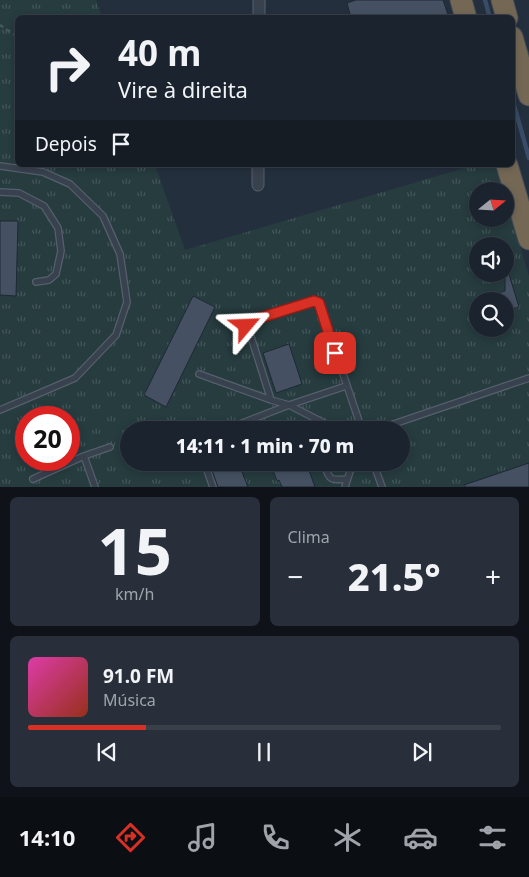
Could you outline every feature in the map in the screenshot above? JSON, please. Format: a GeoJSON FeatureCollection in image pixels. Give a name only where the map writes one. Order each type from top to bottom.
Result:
{"type":"FeatureCollection","features":[{"type":"Feature","properties":{"kind":"highway"},"geometry":{"type":"LineString","coordinates":[[462,0],[465,15]]}},
{"type":"Feature","properties":{"kind":"highway"},"geometry":{"type":"LineString","coordinates":[[502,0],[506,15]]}},
{"type":"Feature","properties":{"kind":"highway"},"geometry":{"type":"LineString","coordinates":[[515,47],[529,96]]}},
{"type":"Feature","properties":{"kind":"highway"},"geometry":{"type":"LineString","coordinates":[[509,167],[529,239]]}},
{"type":"Feature","properties":{"kind":"street"},"geometry":{"type":"LineString","coordinates":[[259,0],[259,15]]}},
{"type":"Feature","properties":{"kind":"street"},"geometry":{"type":"LineString","coordinates":[[258,167],[258,185]]}},
{"type":"Feature","properties":{"kind":"lane"},"geometry":{"type":"LineString","coordinates":[[0,166],[42,172],[70,184],[103,216],[120,254],[127,302],[116,335],[75,378],[0,410]]}},
{"type":"Feature","properties":{"kind":"lane"},"geometry":{"type":"LineString","coordinates":[[0,192],[19,193],[44,206],[58,228],[61,251],[56,274],[49,280],[36,282]]}},
{"type":"Feature","properties":{"kind":"lane"},"geometry":{"type":"LineString","coordinates":[[271,400],[247,324],[250,321],[314,301],[319,303],[359,421]]}},
{"type":"Feature","properties":{"kind":"lane"},"geometry":{"type":"LineString","coordinates":[[199,374],[289,405],[320,421]]}},
{"type":"Feature","properties":{"kind":"lane"},"geometry":{"type":"LineString","coordinates":[[402,421],[529,378]]}},
{"type":"Feature","properties":{"kind":"lane"},"geometry":{"type":"LineString","coordinates":[[247,421],[346,386]]}},
{"type":"Feature","properties":{"kind":"lane"},"geometry":{"type":"LineString","coordinates":[[33,479],[84,456],[110,447]]}},
{"type":"Feature","properties":{"kind":"lane"},"geometry":{"type":"LineString","coordinates":[[84,456],[95,487]]}},
{"type":"Feature","properties":{"kind":"lane"},"geometry":{"type":"LineString","coordinates":[[207,471],[213,487]]}},
{"type":"Feature","properties":{"kind":"lane"},"geometry":{"type":"LineString","coordinates":[[327,471],[330,479],[347,479]]}},
{"type":"Feature","properties":{"kind":"lane"},"geometry":{"type":"LineString","coordinates":[[345,487],[350,471]]}},
{"type":"Feature","properties":{"kind":"lane"},"geometry":{"type":"LineString","coordinates":[[376,471],[382,487]]}},
{"type":"Feature","properties":{"kind":"path"},"geometry":{"type":"LineString","coordinates":[[0,25],[15,35]]}},
{"type":"Feature","properties":{"kind":"green space"},"geometry":{"type":"Polygon","coordinates":[[[0,0],[96,0],[101,15],[15,15],[15,167],[156,167],[185,250],[468,167],[496,167],[500,182],[469,182],[469,228],[514,227],[529,276],[529,487],[0,487],[0,0]]]}},
{"type":"Feature","properties":{"kind":"building"},"geometry":{"type":"Polygon","coordinates":[[[356,0],[443,0],[448,15],[350,15],[347,3],[356,0]]]}},
{"type":"Feature","properties":{"kind":"building"},"geometry":{"type":"Polygon","coordinates":[[[0,221],[18,221],[16,296],[0,295],[0,221]]]}},
{"type":"Feature","properties":{"kind":"building"},"geometry":{"type":"Polygon","coordinates":[[[505,282],[511,282],[519,307],[514,308],[514,292],[501,292],[505,291],[505,282]]]}},
{"type":"Feature","properties":{"kind":"building"},"geometry":{"type":"Polygon","coordinates":[[[193,296],[215,307],[166,407],[144,395],[193,296]]]}},
{"type":"Feature","properties":{"kind":"building"},"geometry":{"type":"Polygon","coordinates":[[[289,344],[302,384],[276,393],[263,353],[289,344]]]}},
{"type":"Feature","properties":{"kind":"building"},"geometry":{"type":"Polygon","coordinates":[[[529,463],[529,487],[465,487],[464,485],[529,463]]]}},
{"type":"Feature","properties":{"kind":"building"},"geometry":{"type":"Polygon","coordinates":[[[212,471],[245,471],[242,472],[248,487],[218,487],[212,471]]]}},
{"type":"Feature","properties":{"kind":"building"},"geometry":{"type":"Polygon","coordinates":[[[273,471],[309,471],[315,487],[282,487],[279,480],[277,481],[273,471]]]}},
{"type":"Feature","properties":{"kind":"waterway"},"geometry":{"type":"LineString","coordinates":[[485,0],[489,15]]}},
{"type":"Feature","properties":{"kind":"waterway"},"geometry":{"type":"LineString","coordinates":[[515,109],[529,158]]}},
{"type":"Feature","properties":{"kind":"route"},"geometry":{"type":"LineString","coordinates":[[246,326],[250,321],[317,301],[335,353]]}}]}
